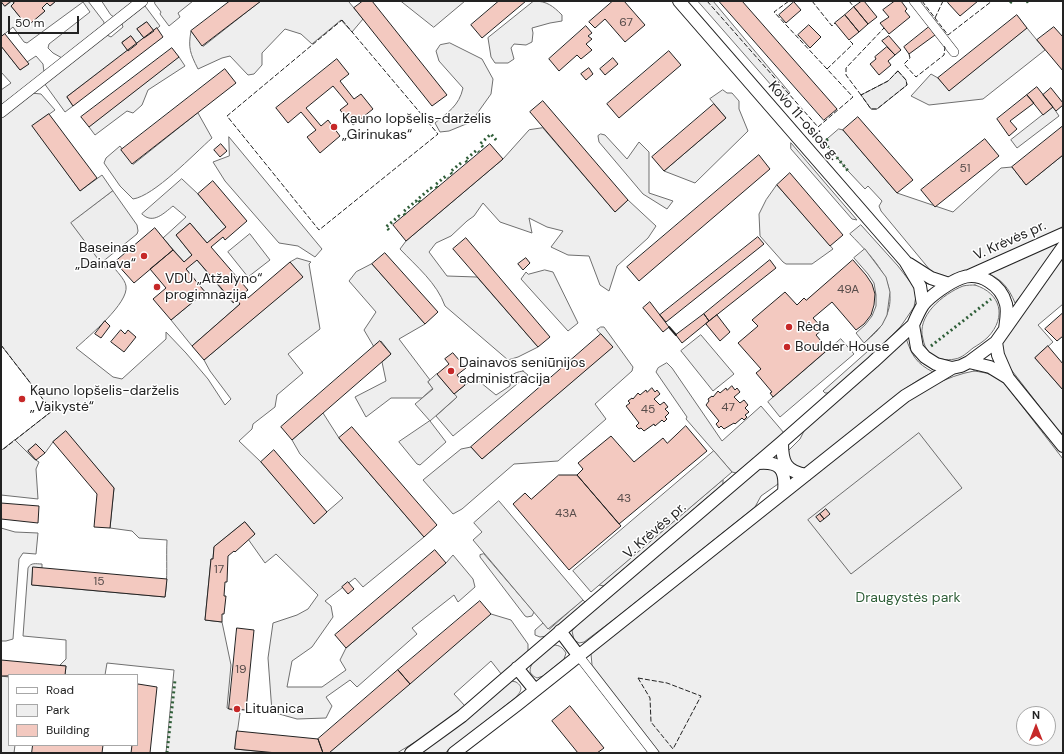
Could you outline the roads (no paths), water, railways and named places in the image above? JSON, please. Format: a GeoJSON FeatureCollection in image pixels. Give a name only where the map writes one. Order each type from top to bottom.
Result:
{"type":"FeatureCollection","features":[{"type":"Feature","properties":{"kind":"main road","name":"Kovo 11-osios g."},"geometry":{"type":"LineString","coordinates":[[679,1],[905,261],[920,286],[924,305]]}},
{"type":"Feature","properties":{"kind":"main road","name":"V. Krėvės pr."},"geometry":{"type":"LineString","coordinates":[[969,276],[1063,234]]}},
{"type":"Feature","properties":{"kind":"main road","name":"V. Krėvės pr."},"geometry":{"type":"LineString","coordinates":[[1005,329],[1063,247]]}},
{"type":"Feature","properties":{"kind":"main road","name":"Kovo 11-osios g."},"geometry":{"type":"LineString","coordinates":[[905,261],[931,278],[949,284]]}},
{"type":"Feature","properties":{"kind":"main road"},"geometry":{"type":"LineString","coordinates":[[454,753],[905,396],[952,368],[969,362],[996,342],[1005,329],[1007,315],[1003,296],[998,288],[990,281],[969,276],[960,278],[949,284],[924,305],[913,324],[917,348],[925,357],[936,364],[952,368]]}},
{"type":"Feature","properties":{"kind":"main road","name":"V. Krėvės pr."},"geometry":{"type":"LineString","coordinates":[[411,753],[462,716],[758,463],[873,362],[913,324]]}},
{"type":"Feature","properties":{"kind":"main road"},"geometry":{"type":"LineString","coordinates":[[996,342],[998,355],[1008,378]]}},
{"type":"Feature","properties":{"kind":"main road"},"geometry":{"type":"LineString","coordinates":[[969,362],[990,366],[1008,378],[1035,409],[1063,446]]}},
{"type":"Feature","properties":{"kind":"main road"},"geometry":{"type":"LineString","coordinates":[[782,442],[782,456],[785,464],[795,473],[806,475]]}},
{"type":"Feature","properties":{"kind":"main road"},"geometry":{"type":"LineString","coordinates":[[758,463],[768,462],[780,467],[784,474],[784,492]]}},
{"type":"Feature","properties":{"kind":"main road"},"geometry":{"type":"LineString","coordinates":[[560,631],[578,655]]}},
{"type":"Feature","properties":{"kind":"main road"},"geometry":{"type":"LineString","coordinates":[[518,668],[535,690]]}},
{"type":"Feature","properties":{"kind":"street"},"geometry":{"type":"LineString","coordinates":[[1,112],[142,1]]}},
{"type":"Feature","properties":{"kind":"street"},"geometry":{"type":"LineString","coordinates":[[914,1],[954,52]]}},
{"type":"Feature","properties":{"kind":"street"},"geometry":{"type":"LineString","coordinates":[[578,655],[654,753]]}},
{"type":"Feature","properties":{"kind":"place","name":"Kauno lopšelis-darželis „Girinukas“"},"geometry":{"type":"Point","coordinates":[334,127]}},
{"type":"Feature","properties":{"kind":"place","name":"Baseinas „Dainava“"},"geometry":{"type":"Point","coordinates":[144,256]}},
{"type":"Feature","properties":{"kind":"place","name":"VDU „Atžalyno“ progimnazija"},"geometry":{"type":"Point","coordinates":[157,287]}},
{"type":"Feature","properties":{"kind":"place","name":"Rėda"},"geometry":{"type":"Point","coordinates":[789,327]}},
{"type":"Feature","properties":{"kind":"place","name":"Boulder House"},"geometry":{"type":"Point","coordinates":[787,347]}},
{"type":"Feature","properties":{"kind":"place","name":"Dainavos seniūnijos administracija"},"geometry":{"type":"Point","coordinates":[451,371]}},
{"type":"Feature","properties":{"kind":"place","name":"Kauno lopšelis-darželis „Vaikystė“"},"geometry":{"type":"Point","coordinates":[22,399]}},
{"type":"Feature","properties":{"kind":"place","name":"Lituanica"},"geometry":{"type":"Point","coordinates":[237,709]}},
{"type":"Feature","properties":{"kind":"park label","name":"Draugystės park"},"geometry":{"type":"Point","coordinates":[908,598]}}]}
